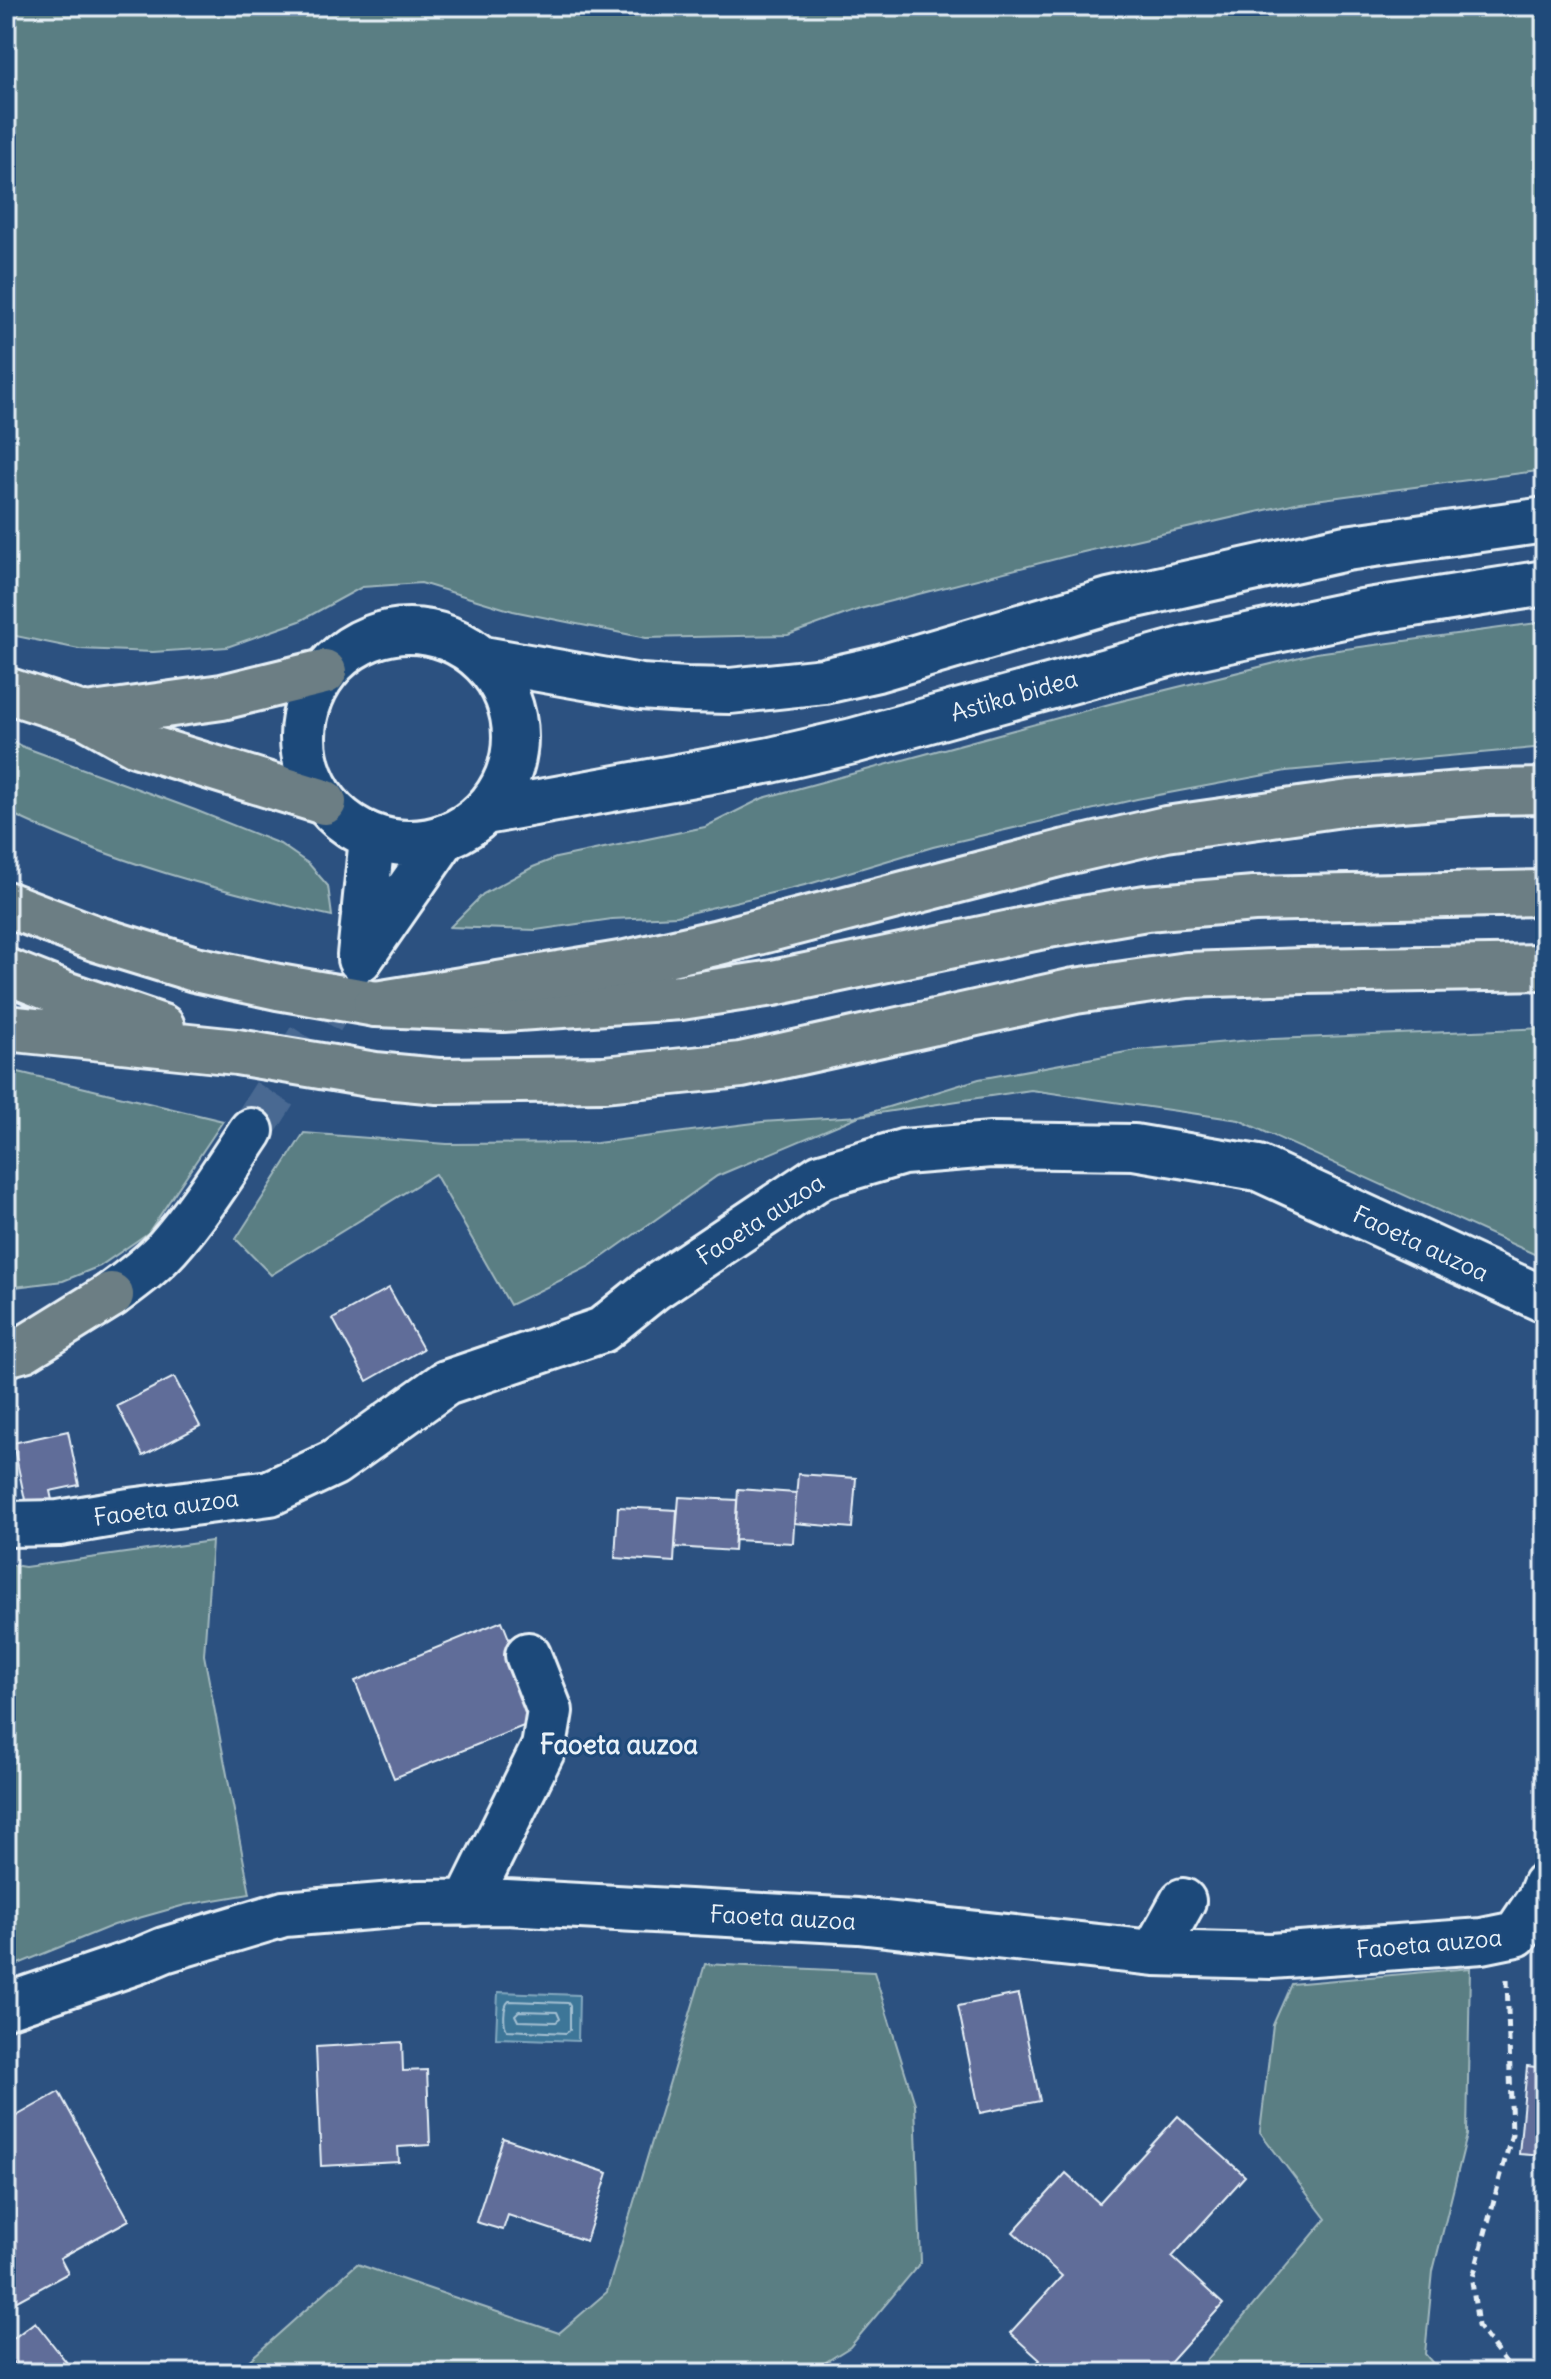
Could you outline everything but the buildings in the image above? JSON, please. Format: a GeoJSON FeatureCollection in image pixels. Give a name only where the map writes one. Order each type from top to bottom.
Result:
{"type":"FeatureCollection","features":[{"type":"Feature","properties":{"kind":"main road"},"geometry":{"type":"LineString","coordinates":[[86,716],[222,697],[324,672]]}},
{"type":"Feature","properties":{"kind":"main road"},"geometry":{"type":"LineString","coordinates":[[6,690],[86,716],[136,744],[324,802]]}},
{"type":"Feature","properties":{"kind":"main road"},"geometry":{"type":"LineString","coordinates":[[376,1004],[641,959],[1166,829],[1349,803],[1487,792],[1545,791]]}},
{"type":"Feature","properties":{"kind":"main road"},"geometry":{"type":"LineString","coordinates":[[6,904],[97,939],[195,969],[278,987],[376,1004],[503,1009],[681,997],[773,983],[1048,925],[1146,908],[1254,899],[1545,893]]}},
{"type":"Feature","properties":{"kind":"main road"},"geometry":{"type":"LineString","coordinates":[[6,1028],[237,1052],[375,1075],[438,1081],[604,1079],[741,1065],[1075,991],[1187,975],[1545,967]]}},
{"type":"Feature","properties":{"kind":"main road"},"geometry":{"type":"LineString","coordinates":[[6,971],[237,1052]]}},
{"type":"Feature","properties":{"kind":"main road"},"geometry":{"type":"LineString","coordinates":[[6,1322],[111,1295]]}},
{"type":"Feature","properties":{"kind":"main road"},"geometry":{"type":"LineString","coordinates":[[6,1354],[24,1349],[111,1295]]}},
{"type":"Feature","properties":{"kind":"street"},"geometry":{"type":"LineString","coordinates":[[483,659],[641,687],[730,691],[796,685],[877,669],[1109,601],[1346,548],[1545,520]]}},
{"type":"Feature","properties":{"kind":"street","name":"Astika bidea"},"geometry":{"type":"LineString","coordinates":[[485,812],[798,754],[1201,646],[1362,612],[1545,583]]}},
{"type":"Feature","properties":{"kind":"street"},"geometry":{"type":"LineString","coordinates":[[405,630],[438,634],[469,647],[483,659],[509,697],[515,727],[514,759],[503,787],[485,812],[466,828],[444,838],[408,844],[372,838],[346,823],[324,802],[308,772],[302,739],[307,706],[324,672],[343,652],[373,636],[405,630]]}},
{"type":"Feature","properties":{"kind":"street"},"geometry":{"type":"LineString","coordinates":[[372,838],[360,959],[444,838]]}},
{"type":"Feature","properties":{"kind":"street"},"geometry":{"type":"LineString","coordinates":[[111,1295],[168,1247],[251,1131]]}},
{"type":"Feature","properties":{"kind":"street","name":"Faoeta auzoa"},"geometry":{"type":"LineString","coordinates":[[6,1524],[59,1523],[270,1493],[334,1463],[446,1383],[602,1330],[654,1288],[821,1176],[903,1152],[991,1145],[1134,1147],[1258,1168],[1545,1300]]}},
{"type":"Feature","properties":{"kind":"street"},"geometry":{"type":"LineString","coordinates":[[467,1903],[544,1747],[550,1711],[528,1655]]}},
{"type":"Feature","properties":{"kind":"street","name":"Faoeta auzoa"},"geometry":{"type":"LineString","coordinates":[[6,2006],[164,1950],[284,1914],[418,1903],[506,1902],[858,1921],[1154,1953],[1271,1956],[1482,1941],[1516,1934],[1539,1900],[1545,1885]]}},
{"type":"Feature","properties":{"kind":"street"},"geometry":{"type":"LineString","coordinates":[[1154,1953],[1183,1901]]}},
{"type":"Feature","properties":{"kind":"path"},"geometry":{"type":"LineString","coordinates":[[1506,1936],[1512,2134],[1472,2281],[1478,2326],[1513,2373]]}},
{"type":"Feature","properties":{"kind":"green space"},"geometry":{"type":"Polygon","coordinates":[[[6,6],[1545,6],[1545,470],[1300,502],[1079,553],[860,609],[788,635],[646,638],[513,611],[421,583],[362,587],[300,621],[227,647],[153,652],[79,649],[6,634],[6,6]]]}},
{"type":"Feature","properties":{"kind":"green space"},"geometry":{"type":"Polygon","coordinates":[[[1545,622],[1545,747],[1286,771],[1137,799],[933,847],[809,884],[677,916],[612,919],[536,930],[450,927],[483,894],[533,867],[556,858],[705,827],[763,798],[1113,703],[1316,653],[1545,622]]]}},
{"type":"Feature","properties":{"kind":"green space"},"geometry":{"type":"Polygon","coordinates":[[[6,738],[280,844],[309,864],[328,886],[332,916],[248,896],[125,860],[6,811],[6,738]]]}},
{"type":"Feature","properties":{"kind":"green space"},"geometry":{"type":"Polygon","coordinates":[[[1545,1028],[1545,1259],[1239,1120],[1031,1090],[859,1116],[979,1079],[1137,1050],[1251,1040],[1545,1028]]]}},
{"type":"Feature","properties":{"kind":"green space"},"geometry":{"type":"Polygon","coordinates":[[[6,1069],[223,1121],[148,1233],[100,1266],[63,1281],[6,1288],[6,1069]]]}},
{"type":"Feature","properties":{"kind":"green space"},"geometry":{"type":"Polygon","coordinates":[[[859,1116],[717,1176],[590,1266],[510,1305],[435,1174],[271,1275],[236,1239],[304,1133],[447,1144],[597,1143],[762,1122],[859,1116]]]}},
{"type":"Feature","properties":{"kind":"green space"},"geometry":{"type":"Polygon","coordinates":[[[212,1541],[204,1655],[250,1894],[185,1905],[114,1925],[6,1969],[6,1564],[25,1567],[212,1541]]]}},
{"type":"Feature","properties":{"kind":"green space"},"geometry":{"type":"Polygon","coordinates":[[[705,1964],[874,1972],[915,2104],[921,2262],[850,2347],[808,2373],[235,2373],[357,2264],[559,2333],[607,2292],[705,1964]]]}},
{"type":"Feature","properties":{"kind":"green space"},"geometry":{"type":"Polygon","coordinates":[[[1470,1968],[1467,2135],[1433,2271],[1425,2354],[1441,2373],[1196,2373],[1326,2219],[1260,2132],[1273,2025],[1291,1984],[1470,1968]]]}},
{"type":"Feature","properties":{"kind":"water"},"geometry":{"type":"Polygon","coordinates":[[[498,1992],[579,1995],[578,2041],[496,2038],[498,1992]]]}},
{"type":"Feature","properties":{"kind":"tunnel"},"geometry":{"type":"LineString","coordinates":[[251,1131],[354,968]]}},
{"type":"Feature","properties":{"kind":"district","name":"Faoeta auzoa"},"geometry":{"type":"Point","coordinates":[619,1744]}}]}
